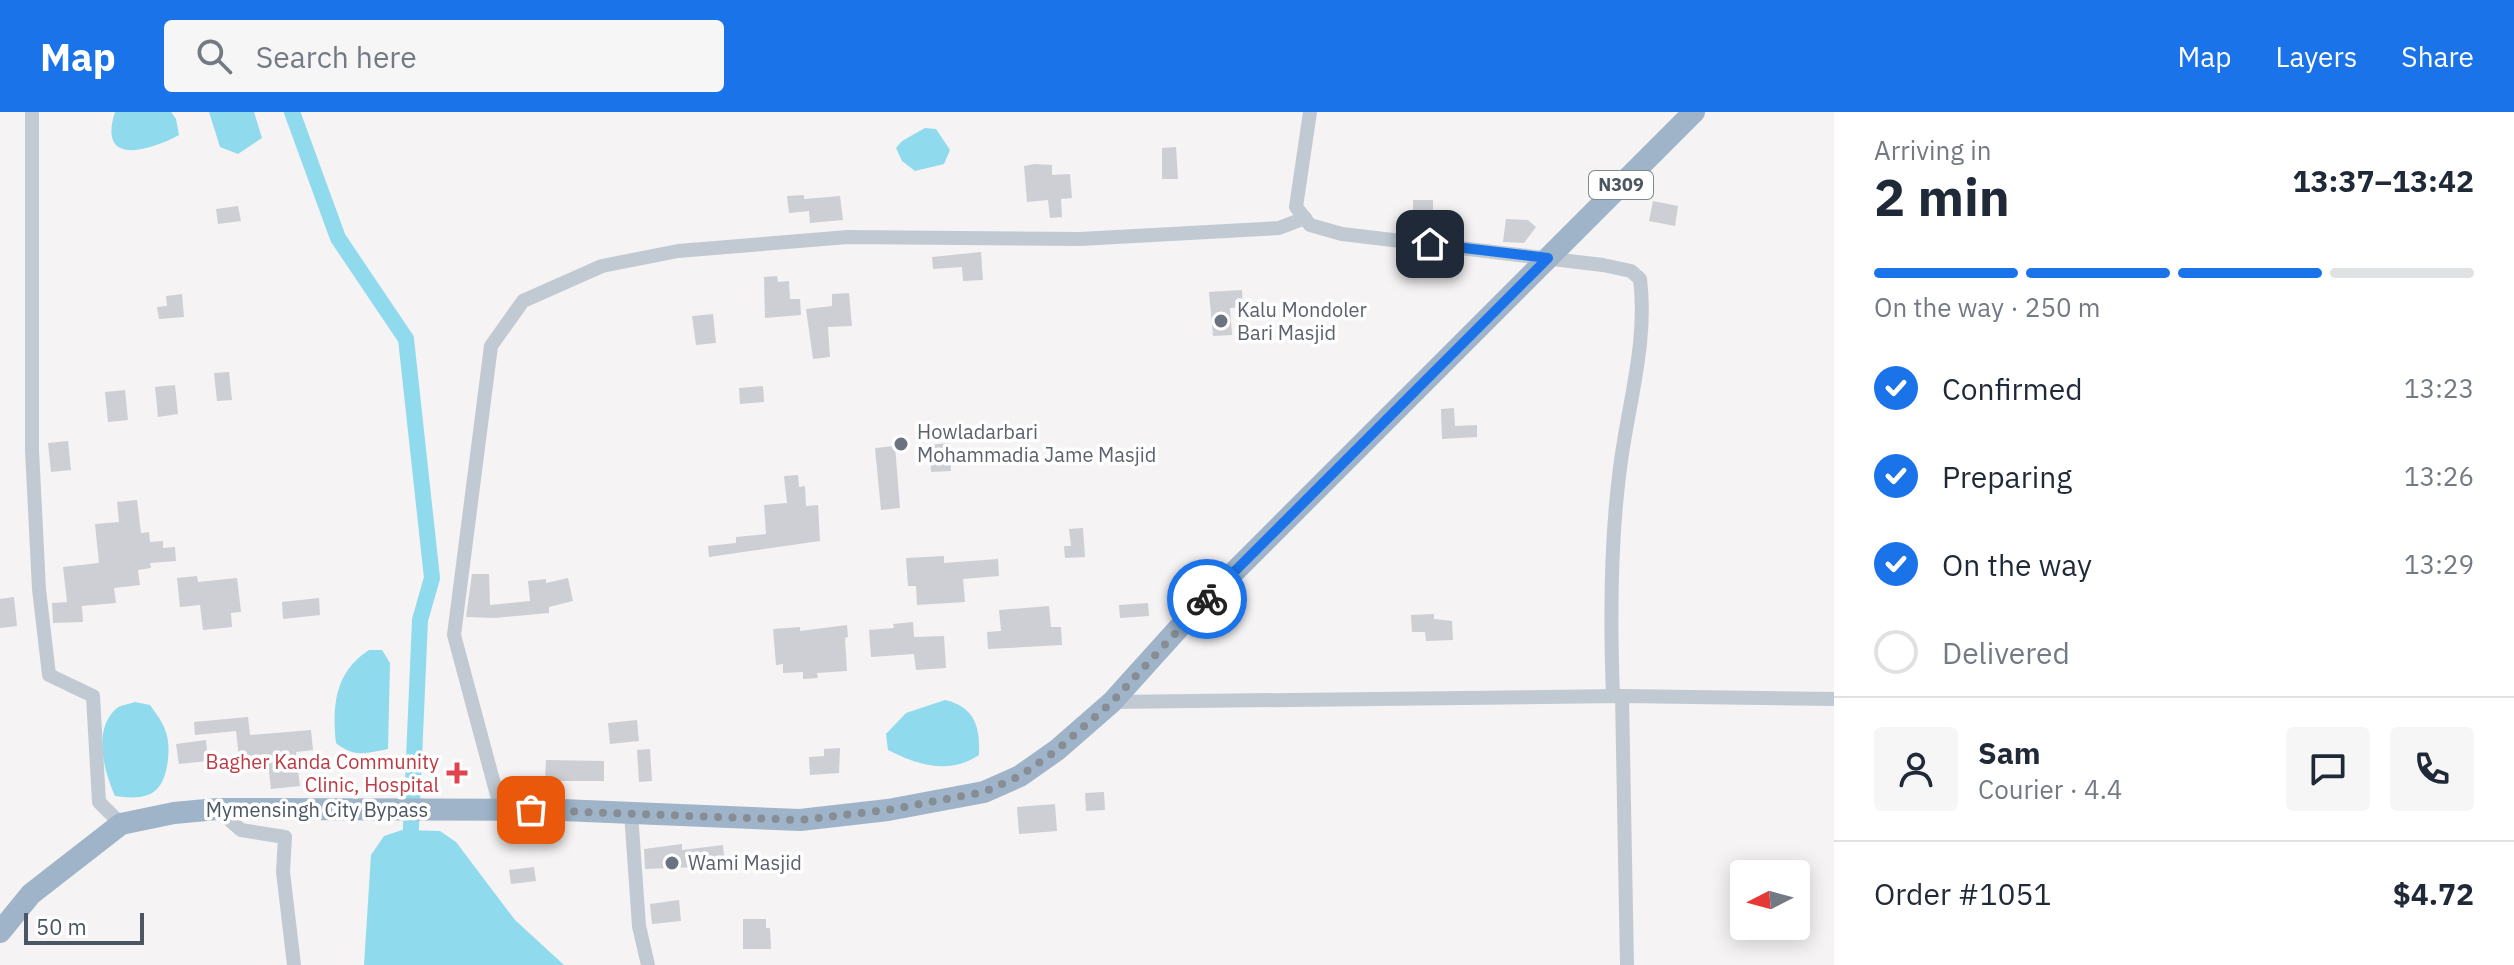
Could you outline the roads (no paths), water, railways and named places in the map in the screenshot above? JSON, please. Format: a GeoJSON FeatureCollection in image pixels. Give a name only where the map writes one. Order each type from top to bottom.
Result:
{"type":"FeatureCollection","features":[{"type":"Feature","properties":{"kind":"highway","name":"Mymensingh City Bypass"},"geometry":{"type":"LineString","coordinates":[[0,932],[31,894],[121,824],[174,813],[217,809],[501,810],[800,820],[888,810],[984,792],[1020,776],[1057,750],[1112,702],[1186,620],[1694,112]]}},
{"type":"Feature","properties":{"kind":"street"},"geometry":{"type":"LineString","coordinates":[[32,112],[32,450],[40,603],[49,675],[93,696],[99,802],[121,824]]}},
{"type":"Feature","properties":{"kind":"street"},"geometry":{"type":"LineString","coordinates":[[1310,112],[1296,207],[1310,225],[1342,234],[1603,265],[1631,271],[1640,279],[1643,305],[1639,361],[1622,447],[1614,511],[1611,634],[1617,696],[1627,965]]}},
{"type":"Feature","properties":{"kind":"street"},"geometry":{"type":"LineString","coordinates":[[501,810],[454,635],[491,346],[523,301],[602,266],[678,251],[848,237],[1080,239],[1279,228],[1305,218]]}},
{"type":"Feature","properties":{"kind":"street"},"geometry":{"type":"LineString","coordinates":[[1112,702],[1617,696],[1834,699]]}},
{"type":"Feature","properties":{"kind":"street"},"geometry":{"type":"LineString","coordinates":[[217,809],[241,830],[285,837],[283,872],[294,965]]}},
{"type":"Feature","properties":{"kind":"street"},"geometry":{"type":"LineString","coordinates":[[631,813],[637,914],[648,965]]}},
{"type":"Feature","properties":{"kind":"water"},"geometry":{"type":"Polygon","coordinates":[[[115,112],[171,112],[176,119],[179,135],[142,149],[120,148],[113,141],[111,130],[115,112]]]}},
{"type":"Feature","properties":{"kind":"water"},"geometry":{"type":"Polygon","coordinates":[[[209,112],[254,112],[262,138],[238,154],[220,147],[209,112]]]}},
{"type":"Feature","properties":{"kind":"water"},"geometry":{"type":"Polygon","coordinates":[[[925,128],[936,129],[950,150],[944,164],[915,171],[902,161],[896,148],[925,128]]]}},
{"type":"Feature","properties":{"kind":"water"},"geometry":{"type":"Polygon","coordinates":[[[369,650],[382,650],[390,663],[388,749],[355,753],[336,743],[336,703],[338,690],[349,668],[369,650]]]}},
{"type":"Feature","properties":{"kind":"water"},"geometry":{"type":"Polygon","coordinates":[[[945,700],[963,708],[974,720],[979,755],[956,765],[933,766],[888,750],[886,734],[906,713],[945,700]]]}},
{"type":"Feature","properties":{"kind":"water"},"geometry":{"type":"Polygon","coordinates":[[[135,702],[150,705],[164,727],[168,747],[166,771],[158,787],[146,796],[115,796],[104,763],[102,738],[109,717],[117,708],[135,702]]]}},
{"type":"Feature","properties":{"kind":"water"},"geometry":{"type":"Polygon","coordinates":[[[402,830],[440,831],[456,842],[515,920],[564,965],[364,965],[371,855],[384,836],[402,830]]]}},
{"type":"Feature","properties":{"kind":"waterway"},"geometry":{"type":"LineString","coordinates":[[292,112],[338,238],[406,339],[432,578],[420,620],[410,851]]}},
{"type":"Feature","properties":{"kind":"place","name":"Kalu Mondoler Bari Masjid"},"geometry":{"type":"Point","coordinates":[1221,321]}},
{"type":"Feature","properties":{"kind":"place","name":"Howladarbari Mohammadia Jame Masjid"},"geometry":{"type":"Point","coordinates":[901,444]}},
{"type":"Feature","properties":{"kind":"place","name":"Bagher Kanda Community Clinic, Hospital"},"geometry":{"type":"Point","coordinates":[457,773]}},
{"type":"Feature","properties":{"kind":"place","name":"Wami Masjid"},"geometry":{"type":"Point","coordinates":[672,863]}}]}
